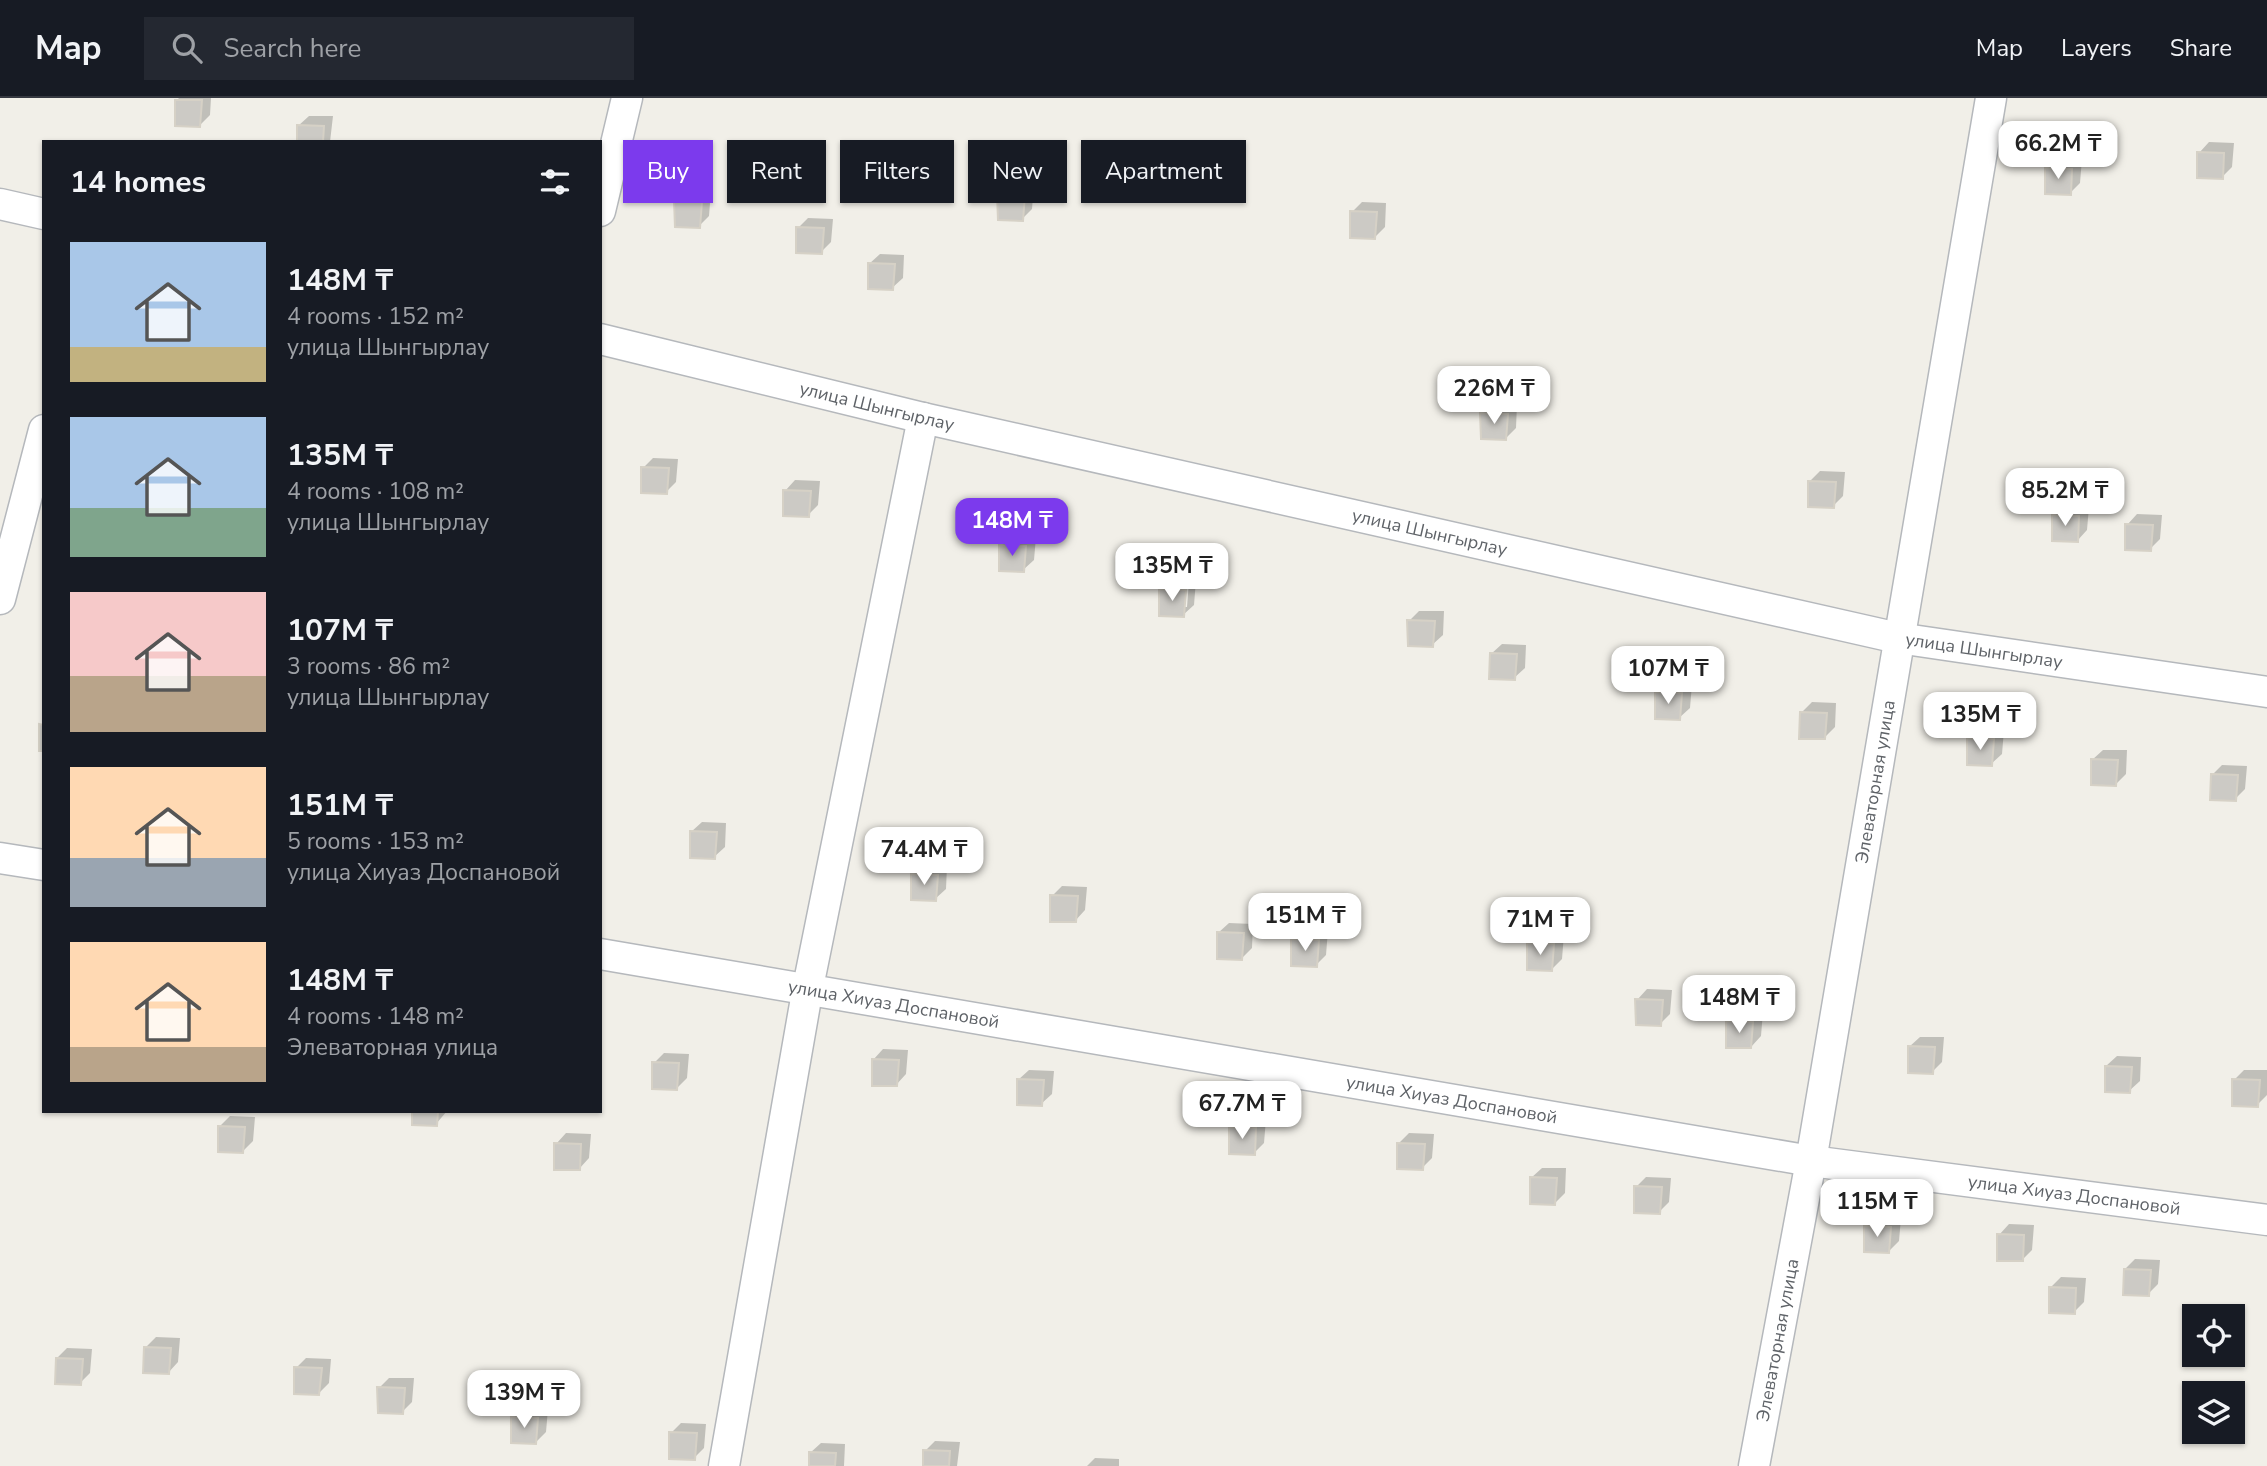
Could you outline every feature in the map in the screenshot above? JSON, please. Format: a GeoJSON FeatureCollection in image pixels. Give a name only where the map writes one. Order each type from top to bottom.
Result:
{"type":"FeatureCollection","features":[{"type":"Feature","properties":{"kind":"street"},"geometry":{"type":"LineString","coordinates":[[602,203],[627,98]]}},
{"type":"Feature","properties":{"kind":"street","name":"Элеваторная улица"},"geometry":{"type":"LineString","coordinates":[[1754,1466],[1811,1161],[1991,98]]}},
{"type":"Feature","properties":{"kind":"street"},"geometry":{"type":"LineString","coordinates":[[0,204],[42,214]]}},
{"type":"Feature","properties":{"kind":"street","name":"улица Шынгырлау"},"geometry":{"type":"LineString","coordinates":[[602,339],[923,418],[1898,638],[2267,692]]}},
{"type":"Feature","properties":{"kind":"street"},"geometry":{"type":"LineString","coordinates":[[724,1466],[808,987],[923,418]]}},
{"type":"Feature","properties":{"kind":"street"},"geometry":{"type":"LineString","coordinates":[[0,599],[42,438]]}},
{"type":"Feature","properties":{"kind":"street"},"geometry":{"type":"LineString","coordinates":[[0,858],[42,865]]}},
{"type":"Feature","properties":{"kind":"street","name":"улица Хиуаз Доспановой"},"geometry":{"type":"LineString","coordinates":[[602,954],[808,987],[1811,1161],[2267,1220]]}},
{"type":"Feature","properties":{"kind":"building"},"geometry":{"type":"Polygon","coordinates":[[[175,100],[202,100],[200,127],[175,126],[175,100]]]}},
{"type":"Feature","properties":{"kind":"building"},"geometry":{"type":"Polygon","coordinates":[[[297,125],[324,126],[323,140],[297,140],[297,125]]]}},
{"type":"Feature","properties":{"kind":"building"},"geometry":{"type":"Polygon","coordinates":[[[2197,152],[2224,153],[2223,179],[2197,178],[2197,152]]]}},
{"type":"Feature","properties":{"kind":"building"},"geometry":{"type":"Polygon","coordinates":[[[2045,168],[2072,169],[2071,195],[2045,194],[2045,168]]]}},
{"type":"Feature","properties":{"kind":"building"},"geometry":{"type":"Polygon","coordinates":[[[674,203],[702,203],[700,228],[675,227],[674,203]]]}},
{"type":"Feature","properties":{"kind":"building"},"geometry":{"type":"Polygon","coordinates":[[[997,203],[1024,203],[1023,221],[998,220],[997,203]]]}},
{"type":"Feature","properties":{"kind":"building"},"geometry":{"type":"Polygon","coordinates":[[[1350,211],[1377,212],[1375,239],[1350,238],[1350,211]]]}},
{"type":"Feature","properties":{"kind":"building"},"geometry":{"type":"Polygon","coordinates":[[[796,227],[824,228],[822,254],[796,253],[796,227]]]}},
{"type":"Feature","properties":{"kind":"building"},"geometry":{"type":"Polygon","coordinates":[[[868,263],[895,264],[893,290],[868,289],[868,263]]]}},
{"type":"Feature","properties":{"kind":"building"},"geometry":{"type":"Polygon","coordinates":[[[1480,413],[1508,414],[1506,440],[1481,439],[1480,413]]]}},
{"type":"Feature","properties":{"kind":"building"},"geometry":{"type":"Polygon","coordinates":[[[641,467],[669,468],[667,494],[641,493],[641,467]]]}},
{"type":"Feature","properties":{"kind":"building"},"geometry":{"type":"Polygon","coordinates":[[[1808,481],[1836,482],[1834,508],[1808,507],[1808,481]]]}},
{"type":"Feature","properties":{"kind":"building"},"geometry":{"type":"Polygon","coordinates":[[[783,490],[811,491],[809,517],[783,516],[783,490]]]}},
{"type":"Feature","properties":{"kind":"building"},"geometry":{"type":"Polygon","coordinates":[[[2052,515],[2079,516],[2078,542],[2052,541],[2052,515]]]}},
{"type":"Feature","properties":{"kind":"building"},"geometry":{"type":"Polygon","coordinates":[[[2125,524],[2153,525],[2151,551],[2125,550],[2125,524]]]}},
{"type":"Feature","properties":{"kind":"building"},"geometry":{"type":"Polygon","coordinates":[[[999,545],[1026,546],[1024,572],[999,571],[999,545]]]}},
{"type":"Feature","properties":{"kind":"building"},"geometry":{"type":"Polygon","coordinates":[[[1159,589],[1186,590],[1184,617],[1159,616],[1159,589]]]}},
{"type":"Feature","properties":{"kind":"building"},"geometry":{"type":"Polygon","coordinates":[[[1407,620],[1435,621],[1433,647],[1408,646],[1407,620]]]}},
{"type":"Feature","properties":{"kind":"building"},"geometry":{"type":"Polygon","coordinates":[[[1490,653],[1517,654],[1515,680],[1489,679],[1490,653]]]}},
{"type":"Feature","properties":{"kind":"building"},"geometry":{"type":"Polygon","coordinates":[[[1655,692],[1682,693],[1680,720],[1655,719],[1655,692]]]}},
{"type":"Feature","properties":{"kind":"building"},"geometry":{"type":"Polygon","coordinates":[[[1800,712],[1827,713],[1825,739],[1799,739],[1800,712]]]}},
{"type":"Feature","properties":{"kind":"building"},"geometry":{"type":"Polygon","coordinates":[[[39,724],[42,725],[42,751],[39,751],[39,724]]]}},
{"type":"Feature","properties":{"kind":"building"},"geometry":{"type":"Polygon","coordinates":[[[1967,738],[1994,739],[1992,766],[1967,765],[1967,738]]]}},
{"type":"Feature","properties":{"kind":"building"},"geometry":{"type":"Polygon","coordinates":[[[2091,759],[2118,760],[2116,786],[2091,785],[2091,759]]]}},
{"type":"Feature","properties":{"kind":"building"},"geometry":{"type":"Polygon","coordinates":[[[2211,774],[2238,775],[2236,801],[2210,800],[2211,774]]]}},
{"type":"Feature","properties":{"kind":"building"},"geometry":{"type":"Polygon","coordinates":[[[690,831],[717,832],[715,859],[690,858],[690,831]]]}},
{"type":"Feature","properties":{"kind":"building"},"geometry":{"type":"Polygon","coordinates":[[[911,874],[938,875],[936,901],[911,900],[911,874]]]}},
{"type":"Feature","properties":{"kind":"building"},"geometry":{"type":"Polygon","coordinates":[[[1050,895],[1078,896],[1076,922],[1050,922],[1050,895]]]}},
{"type":"Feature","properties":{"kind":"building"},"geometry":{"type":"Polygon","coordinates":[[[1217,932],[1244,933],[1242,960],[1217,959],[1217,932]]]}},
{"type":"Feature","properties":{"kind":"building"},"geometry":{"type":"Polygon","coordinates":[[[1291,939],[1319,940],[1317,967],[1291,966],[1291,939]]]}},
{"type":"Feature","properties":{"kind":"building"},"geometry":{"type":"Polygon","coordinates":[[[1527,943],[1554,944],[1552,971],[1527,970],[1527,943]]]}},
{"type":"Feature","properties":{"kind":"building"},"geometry":{"type":"Polygon","coordinates":[[[1635,999],[1663,1000],[1661,1026],[1636,1025],[1635,999]]]}},
{"type":"Feature","properties":{"kind":"building"},"geometry":{"type":"Polygon","coordinates":[[[1726,1021],[1753,1022],[1751,1048],[1726,1048],[1726,1021]]]}},
{"type":"Feature","properties":{"kind":"building"},"geometry":{"type":"Polygon","coordinates":[[[1908,1046],[1935,1047],[1933,1074],[1908,1073],[1908,1046]]]}},
{"type":"Feature","properties":{"kind":"building"},"geometry":{"type":"Polygon","coordinates":[[[872,1059],[899,1060],[897,1086],[872,1086],[872,1059]]]}},
{"type":"Feature","properties":{"kind":"building"},"geometry":{"type":"Polygon","coordinates":[[[652,1062],[679,1063],[677,1090],[652,1089],[652,1062]]]}},
{"type":"Feature","properties":{"kind":"building"},"geometry":{"type":"Polygon","coordinates":[[[2105,1066],[2132,1067],[2130,1093],[2105,1092],[2105,1066]]]}},
{"type":"Feature","properties":{"kind":"building"},"geometry":{"type":"Polygon","coordinates":[[[1017,1079],[1044,1080],[1042,1106],[1017,1105],[1017,1079]]]}},
{"type":"Feature","properties":{"kind":"building"},"geometry":{"type":"Polygon","coordinates":[[[2232,1079],[2260,1080],[2258,1107],[2232,1106],[2232,1079]]]}},
{"type":"Feature","properties":{"kind":"building"},"geometry":{"type":"Polygon","coordinates":[[[412,1113],[438,1113],[437,1126],[412,1125],[412,1113]]]}},
{"type":"Feature","properties":{"kind":"building"},"geometry":{"type":"Polygon","coordinates":[[[218,1126],[245,1127],[243,1153],[218,1152],[218,1126]]]}},
{"type":"Feature","properties":{"kind":"building"},"geometry":{"type":"Polygon","coordinates":[[[1229,1127],[1256,1128],[1255,1155],[1229,1154],[1229,1127]]]}},
{"type":"Feature","properties":{"kind":"building"},"geometry":{"type":"Polygon","coordinates":[[[554,1143],[581,1144],[580,1170],[554,1170],[554,1143]]]}},
{"type":"Feature","properties":{"kind":"building"},"geometry":{"type":"Polygon","coordinates":[[[1397,1143],[1425,1144],[1423,1170],[1397,1169],[1397,1143]]]}},
{"type":"Feature","properties":{"kind":"building"},"geometry":{"type":"Polygon","coordinates":[[[1530,1177],[1557,1178],[1555,1205],[1530,1204],[1530,1177]]]}},
{"type":"Feature","properties":{"kind":"building"},"geometry":{"type":"Polygon","coordinates":[[[1634,1186],[1662,1187],[1660,1214],[1634,1213],[1634,1186]]]}},
{"type":"Feature","properties":{"kind":"building"},"geometry":{"type":"Polygon","coordinates":[[[1864,1226],[1891,1227],[1889,1253],[1864,1252],[1864,1226]]]}},
{"type":"Feature","properties":{"kind":"building"},"geometry":{"type":"Polygon","coordinates":[[[1997,1234],[2024,1235],[2023,1261],[1997,1261],[1997,1234]]]}},
{"type":"Feature","properties":{"kind":"building"},"geometry":{"type":"Polygon","coordinates":[[[2124,1269],[2151,1270],[2149,1296],[2123,1295],[2124,1269]]]}},
{"type":"Feature","properties":{"kind":"building"},"geometry":{"type":"Polygon","coordinates":[[[2049,1287],[2076,1288],[2075,1314],[2049,1313],[2049,1287]]]}},
{"type":"Feature","properties":{"kind":"building"},"geometry":{"type":"Polygon","coordinates":[[[144,1347],[171,1348],[169,1374],[143,1373],[144,1347]]]}},
{"type":"Feature","properties":{"kind":"building"},"geometry":{"type":"Polygon","coordinates":[[[56,1358],[83,1359],[81,1385],[55,1384],[56,1358]]]}},
{"type":"Feature","properties":{"kind":"building"},"geometry":{"type":"Polygon","coordinates":[[[294,1367],[322,1368],[319,1395],[294,1394],[294,1367]]]}},
{"type":"Feature","properties":{"kind":"building"},"geometry":{"type":"Polygon","coordinates":[[[377,1387],[405,1388],[403,1414],[378,1413],[377,1387]]]}},
{"type":"Feature","properties":{"kind":"building"},"geometry":{"type":"Polygon","coordinates":[[[511,1417],[538,1418],[536,1444],[511,1443],[511,1417]]]}},
{"type":"Feature","properties":{"kind":"building"},"geometry":{"type":"Polygon","coordinates":[[[669,1432],[697,1433],[695,1460],[669,1459],[669,1432]]]}},
{"type":"Feature","properties":{"kind":"building"},"geometry":{"type":"Polygon","coordinates":[[[923,1450],[950,1451],[949,1466],[923,1466],[923,1450]]]}},
{"type":"Feature","properties":{"kind":"building"},"geometry":{"type":"Polygon","coordinates":[[[809,1452],[836,1453],[835,1466],[809,1466],[809,1452]]]}}]}
